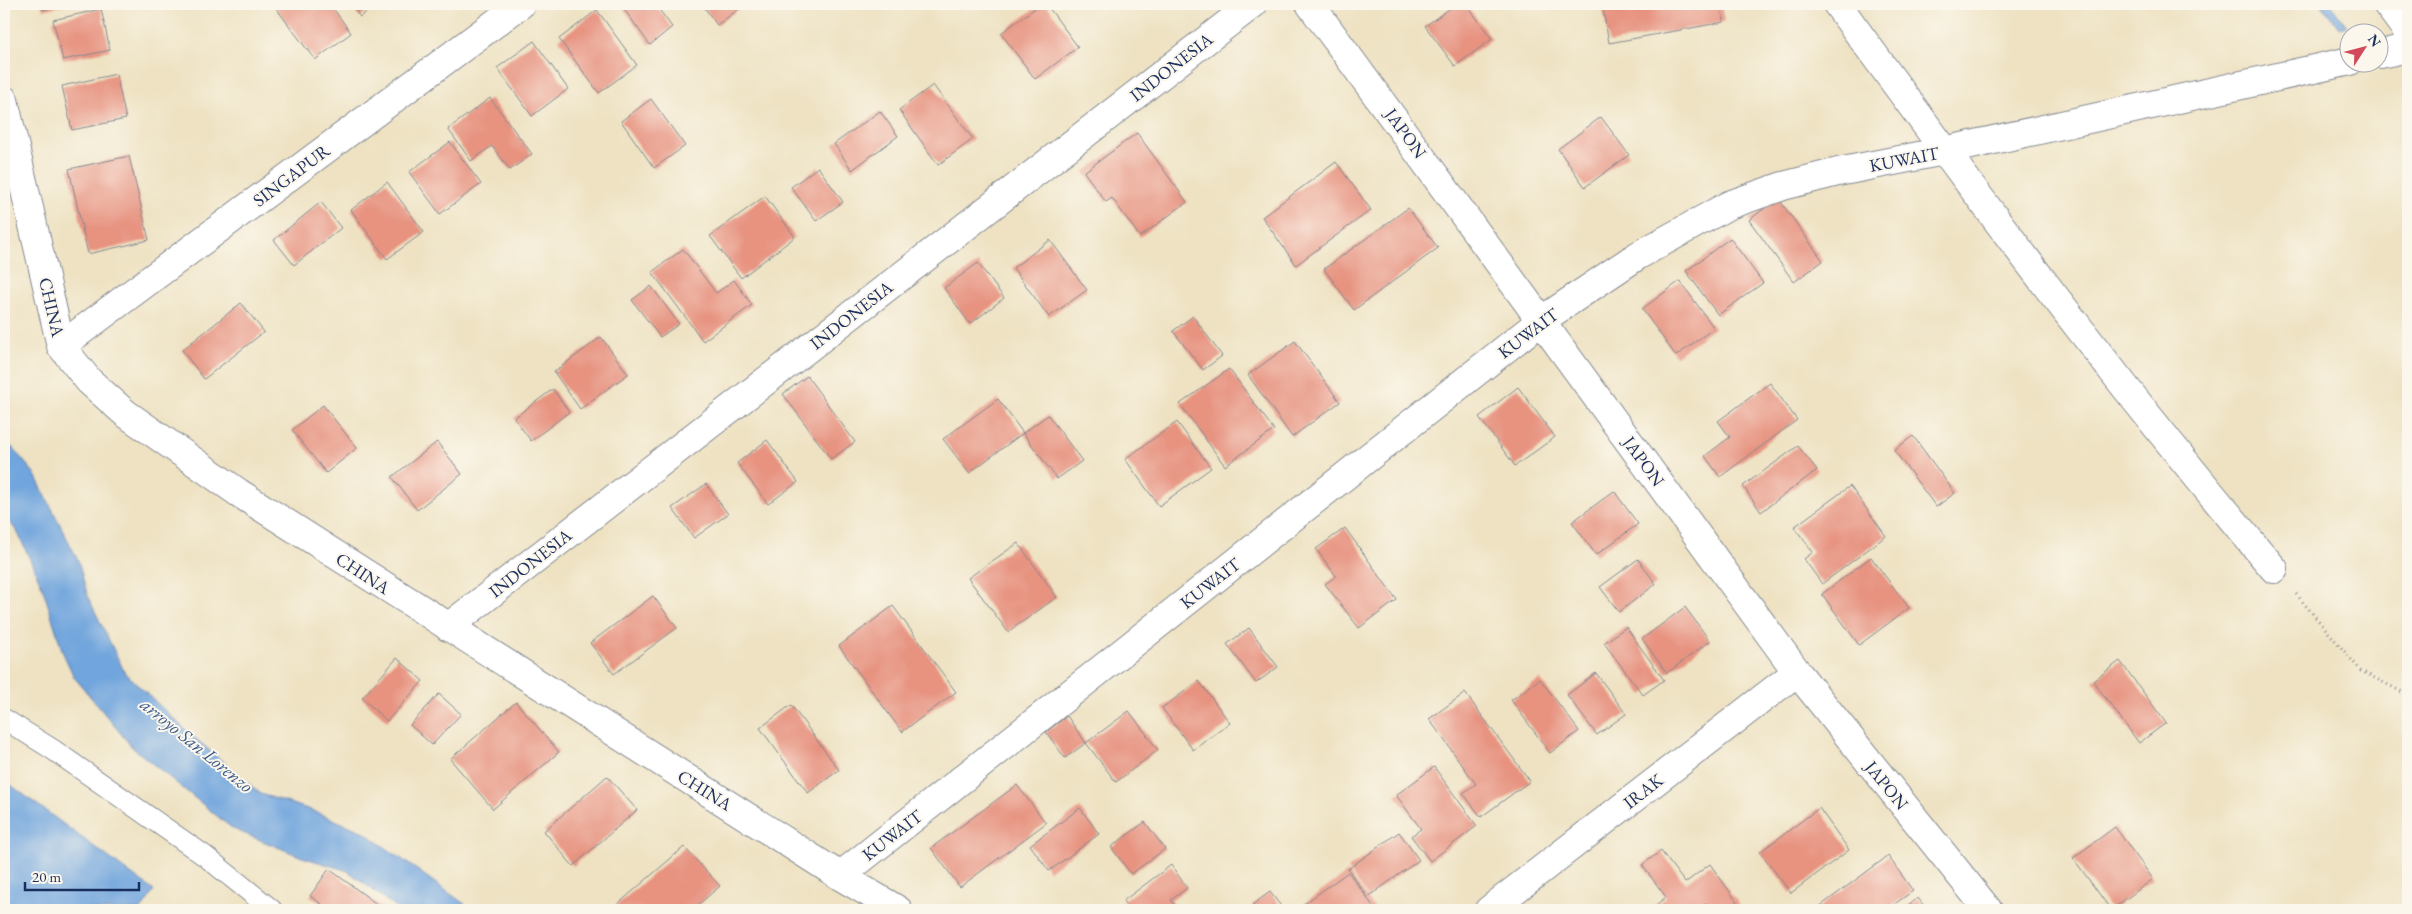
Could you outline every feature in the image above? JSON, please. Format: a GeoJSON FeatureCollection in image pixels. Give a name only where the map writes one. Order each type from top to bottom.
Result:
{"type":"FeatureCollection","features":[{"type":"Feature","properties":{"kind":"street","name":"SINGAPUR"},"geometry":{"type":"LineString","coordinates":[[61,346],[521,4]]}},
{"type":"Feature","properties":{"kind":"street","name":"INDONESIA"},"geometry":{"type":"LineString","coordinates":[[448,627],[1253,4]]}},
{"type":"Feature","properties":{"kind":"street","name":"JAPON"},"geometry":{"type":"LineString","coordinates":[[1310,4],[1797,672],[1988,910]]}},
{"type":"Feature","properties":{"kind":"street"},"geometry":{"type":"LineString","coordinates":[[1837,4],[1944,151],[2190,471],[2274,569]]}},
{"type":"Feature","properties":{"kind":"street"},"geometry":{"type":"LineString","coordinates":[[2387,4],[2408,32]]}},
{"type":"Feature","properties":{"kind":"street"},"geometry":{"type":"LineString","coordinates":[[2390,52],[2408,48]]}},
{"type":"Feature","properties":{"kind":"street","name":"KUWAIT"},"geometry":{"type":"LineString","coordinates":[[840,876],[1542,320],[1637,256],[1728,204],[1783,186],[1838,172],[1944,151],[2340,63]]}},
{"type":"Feature","properties":{"kind":"street","name":"CHINA"},"geometry":{"type":"LineString","coordinates":[[4,100],[61,346],[90,381],[125,413],[239,494],[840,876],[898,910]]}},
{"type":"Feature","properties":{"kind":"street","name":"IRAK"},"geometry":{"type":"LineString","coordinates":[[1489,910],[1797,672]]}},
{"type":"Feature","properties":{"kind":"lane"},"geometry":{"type":"LineString","coordinates":[[4,719],[52,749],[205,856],[272,910]]}},
{"type":"Feature","properties":{"kind":"path"},"geometry":{"type":"LineString","coordinates":[[2274,569],[2361,671],[2408,695]]}},
{"type":"Feature","properties":{"kind":"water"},"geometry":{"type":"Polygon","coordinates":[[[2321,4],[2331,4],[2344,22],[2340,22],[2339,28],[2321,4]]]}},
{"type":"Feature","properties":{"kind":"water","name":"arroyo San Lorenzo"},"geometry":{"type":"Polygon","coordinates":[[[4,438],[34,473],[78,560],[88,597],[125,673],[189,733],[261,794],[311,810],[364,832],[473,910],[399,910],[348,871],[302,857],[233,829],[132,747],[74,677],[63,653],[42,586],[17,531],[4,516],[4,438]]]}},
{"type":"Feature","properties":{"kind":"water"},"geometry":{"type":"Polygon","coordinates":[[[4,780],[154,891],[141,910],[4,910],[4,780]]]}},
{"type":"Feature","properties":{"kind":"building"},"geometry":{"type":"Polygon","coordinates":[[[41,4],[66,4],[66,5],[43,10],[41,4]]]}},
{"type":"Feature","properties":{"kind":"building"},"geometry":{"type":"Polygon","coordinates":[[[282,4],[330,4],[351,33],[315,60],[276,8],[282,4]]]}},
{"type":"Feature","properties":{"kind":"building"},"geometry":{"type":"Polygon","coordinates":[[[350,4],[377,4],[360,17],[350,4]]]}},
{"type":"Feature","properties":{"kind":"building"},"geometry":{"type":"Polygon","coordinates":[[[655,4],[672,27],[650,45],[621,5],[655,4]]]}},
{"type":"Feature","properties":{"kind":"building"},"geometry":{"type":"Polygon","coordinates":[[[702,4],[746,4],[717,25],[702,4]]]}},
{"type":"Feature","properties":{"kind":"building"},"geometry":{"type":"Polygon","coordinates":[[[1041,4],[1046,4],[1078,47],[1035,79],[1001,33],[1041,4]]]}},
{"type":"Feature","properties":{"kind":"building"},"geometry":{"type":"Polygon","coordinates":[[[1456,4],[1466,4],[1492,39],[1455,66],[1425,26],[1456,4]]]}},
{"type":"Feature","properties":{"kind":"building"},"geometry":{"type":"Polygon","coordinates":[[[1602,4],[1721,4],[1724,22],[1609,43],[1602,4]]]}},
{"type":"Feature","properties":{"kind":"building"},"geometry":{"type":"Polygon","coordinates":[[[101,9],[110,50],[63,60],[53,20],[101,9]]]}},
{"type":"Feature","properties":{"kind":"building"},"geometry":{"type":"Polygon","coordinates":[[[597,10],[637,65],[599,93],[559,39],[597,10]]]}},
{"type":"Feature","properties":{"kind":"building"},"geometry":{"type":"Polygon","coordinates":[[[534,41],[568,89],[532,116],[497,68],[534,41]]]}},
{"type":"Feature","properties":{"kind":"building"},"geometry":{"type":"Polygon","coordinates":[[[116,74],[126,119],[72,130],[62,86],[116,74]]]}},
{"type":"Feature","properties":{"kind":"building"},"geometry":{"type":"Polygon","coordinates":[[[933,85],[973,139],[938,165],[899,110],[933,85]]]}},
{"type":"Feature","properties":{"kind":"building"},"geometry":{"type":"Polygon","coordinates":[[[490,98],[532,154],[510,170],[492,146],[471,161],[448,129],[490,98]]]}},
{"type":"Feature","properties":{"kind":"building"},"geometry":{"type":"Polygon","coordinates":[[[651,99],[685,146],[654,168],[621,121],[651,99]]]}},
{"type":"Feature","properties":{"kind":"building"},"geometry":{"type":"Polygon","coordinates":[[[880,111],[898,136],[852,170],[834,144],[880,111]]]}},
{"type":"Feature","properties":{"kind":"building"},"geometry":{"type":"Polygon","coordinates":[[[1601,117],[1629,155],[1585,187],[1558,149],[1601,117]]]}},
{"type":"Feature","properties":{"kind":"building"},"geometry":{"type":"Polygon","coordinates":[[[1137,133],[1187,202],[1140,237],[1112,198],[1106,202],[1084,172],[1137,133]]]}},
{"type":"Feature","properties":{"kind":"building"},"geometry":{"type":"Polygon","coordinates":[[[450,142],[481,184],[440,214],[409,172],[450,142]]]}},
{"type":"Feature","properties":{"kind":"building"},"geometry":{"type":"Polygon","coordinates":[[[129,156],[149,240],[88,254],[69,169],[129,156]]]}},
{"type":"Feature","properties":{"kind":"building"},"geometry":{"type":"Polygon","coordinates":[[[1336,162],[1371,210],[1296,265],[1262,217],[1336,162]]]}},
{"type":"Feature","properties":{"kind":"building"},"geometry":{"type":"Polygon","coordinates":[[[818,167],[843,202],[816,221],[791,187],[818,167]]]}},
{"type":"Feature","properties":{"kind":"building"},"geometry":{"type":"Polygon","coordinates":[[[387,182],[424,232],[387,259],[351,210],[387,182]]]}},
{"type":"Feature","properties":{"kind":"building"},"geometry":{"type":"Polygon","coordinates":[[[765,196],[795,237],[741,278],[710,236],[765,196]]]}},
{"type":"Feature","properties":{"kind":"building"},"geometry":{"type":"Polygon","coordinates":[[[1778,198],[1823,261],[1794,282],[1749,220],[1778,198]]]}},
{"type":"Feature","properties":{"kind":"building"},"geometry":{"type":"Polygon","coordinates":[[[321,202],[341,228],[294,265],[274,240],[321,202]]]}},
{"type":"Feature","properties":{"kind":"building"},"geometry":{"type":"Polygon","coordinates":[[[1408,208],[1438,248],[1354,310],[1324,269],[1408,208]]]}},
{"type":"Feature","properties":{"kind":"building"},"geometry":{"type":"Polygon","coordinates":[[[1730,238],[1763,283],[1718,315],[1686,271],[1730,238]]]}},
{"type":"Feature","properties":{"kind":"building"},"geometry":{"type":"Polygon","coordinates":[[[1050,240],[1087,290],[1049,317],[1013,268],[1050,240]]]}},
{"type":"Feature","properties":{"kind":"building"},"geometry":{"type":"Polygon","coordinates":[[[683,249],[716,293],[734,280],[752,305],[703,341],[652,272],[683,249]]]}},
{"type":"Feature","properties":{"kind":"building"},"geometry":{"type":"Polygon","coordinates":[[[978,263],[1004,298],[970,324],[944,288],[978,263]]]}},
{"type":"Feature","properties":{"kind":"building"},"geometry":{"type":"Polygon","coordinates":[[[1680,281],[1714,328],[1676,356],[1642,309],[1680,281]]]}},
{"type":"Feature","properties":{"kind":"building"},"geometry":{"type":"Polygon","coordinates":[[[651,286],[679,324],[660,337],[632,300],[651,286]]]}},
{"type":"Feature","properties":{"kind":"building"},"geometry":{"type":"Polygon","coordinates":[[[241,303],[264,332],[204,379],[182,350],[241,303]]]}},
{"type":"Feature","properties":{"kind":"building"},"geometry":{"type":"Polygon","coordinates":[[[1193,316],[1222,356],[1203,370],[1173,331],[1193,316]]]}},
{"type":"Feature","properties":{"kind":"building"},"geometry":{"type":"Polygon","coordinates":[[[601,337],[628,374],[580,409],[554,372],[601,337]]]}},
{"type":"Feature","properties":{"kind":"building"},"geometry":{"type":"Polygon","coordinates":[[[1295,341],[1340,402],[1292,437],[1248,375],[1295,341]]]}},
{"type":"Feature","properties":{"kind":"building"},"geometry":{"type":"Polygon","coordinates":[[[1229,369],[1274,430],[1225,466],[1180,404],[1229,369]]]}},
{"type":"Feature","properties":{"kind":"building"},"geometry":{"type":"Polygon","coordinates":[[[807,376],[855,442],[831,459],[783,394],[807,376]]]}},
{"type":"Feature","properties":{"kind":"building"},"geometry":{"type":"Polygon","coordinates":[[[1770,383],[1797,420],[1720,477],[1705,456],[1730,437],[1718,421],[1770,383]]]}},
{"type":"Feature","properties":{"kind":"building"},"geometry":{"type":"Polygon","coordinates":[[[1518,387],[1555,437],[1515,466],[1479,417],[1518,387]]]}},
{"type":"Feature","properties":{"kind":"building"},"geometry":{"type":"Polygon","coordinates":[[[553,389],[569,412],[531,441],[514,418],[553,389]]]}},
{"type":"Feature","properties":{"kind":"building"},"geometry":{"type":"Polygon","coordinates":[[[998,399],[1023,433],[969,473],[943,439],[998,399]]]}},
{"type":"Feature","properties":{"kind":"building"},"geometry":{"type":"Polygon","coordinates":[[[323,405],[357,448],[326,473],[292,430],[323,405]]]}},
{"type":"Feature","properties":{"kind":"building"},"geometry":{"type":"Polygon","coordinates":[[[1048,415],[1082,461],[1057,479],[1023,433],[1048,415]]]}},
{"type":"Feature","properties":{"kind":"building"},"geometry":{"type":"Polygon","coordinates":[[[1177,422],[1211,468],[1159,506],[1125,459],[1177,422]]]}},
{"type":"Feature","properties":{"kind":"building"},"geometry":{"type":"Polygon","coordinates":[[[1913,436],[1955,493],[1936,507],[1894,450],[1913,436]]]}},
{"type":"Feature","properties":{"kind":"building"},"geometry":{"type":"Polygon","coordinates":[[[767,440],[798,482],[768,504],[737,463],[767,440]]]}},
{"type":"Feature","properties":{"kind":"building"},"geometry":{"type":"Polygon","coordinates":[[[437,442],[462,474],[417,510],[392,477],[437,442]]]}},
{"type":"Feature","properties":{"kind":"building"},"geometry":{"type":"Polygon","coordinates":[[[1798,446],[1817,470],[1761,512],[1743,486],[1798,446]]]}},
{"type":"Feature","properties":{"kind":"building"},"geometry":{"type":"Polygon","coordinates":[[[706,484],[728,514],[694,538],[672,508],[706,484]]]}},
{"type":"Feature","properties":{"kind":"building"},"geometry":{"type":"Polygon","coordinates":[[[1850,486],[1886,536],[1822,584],[1804,559],[1813,552],[1794,527],[1850,486]]]}},
{"type":"Feature","properties":{"kind":"building"},"geometry":{"type":"Polygon","coordinates":[[[1614,491],[1638,524],[1596,555],[1572,522],[1614,491]]]}},
{"type":"Feature","properties":{"kind":"building"},"geometry":{"type":"Polygon","coordinates":[[[1345,528],[1397,600],[1359,628],[1325,584],[1336,576],[1316,549],[1345,528]]]}},
{"type":"Feature","properties":{"kind":"building"},"geometry":{"type":"Polygon","coordinates":[[[1018,543],[1057,597],[1008,632],[968,578],[1018,543]]]}},
{"type":"Feature","properties":{"kind":"building"},"geometry":{"type":"Polygon","coordinates":[[[1871,557],[1909,608],[1859,645],[1822,594],[1871,557]]]}},
{"type":"Feature","properties":{"kind":"building"},"geometry":{"type":"Polygon","coordinates":[[[1638,559],[1656,584],[1619,612],[1600,587],[1638,559]]]}},
{"type":"Feature","properties":{"kind":"building"},"geometry":{"type":"Polygon","coordinates":[[[653,596],[677,628],[614,674],[590,643],[653,596]]]}},
{"type":"Feature","properties":{"kind":"building"},"geometry":{"type":"Polygon","coordinates":[[[893,606],[956,692],[902,732],[839,646],[893,606]]]}},
{"type":"Feature","properties":{"kind":"building"},"geometry":{"type":"Polygon","coordinates":[[[1685,607],[1710,641],[1667,673],[1642,639],[1685,607]]]}},
{"type":"Feature","properties":{"kind":"building"},"geometry":{"type":"Polygon","coordinates":[[[1626,627],[1664,680],[1643,695],[1604,643],[1626,627]]]}},
{"type":"Feature","properties":{"kind":"building"},"geometry":{"type":"Polygon","coordinates":[[[1249,628],[1278,667],[1256,683],[1227,644],[1249,628]]]}},
{"type":"Feature","properties":{"kind":"building"},"geometry":{"type":"Polygon","coordinates":[[[397,658],[423,681],[387,721],[362,698],[397,658]]]}},
{"type":"Feature","properties":{"kind":"building"},"geometry":{"type":"Polygon","coordinates":[[[2120,661],[2166,723],[2139,743],[2093,681],[2120,661]]]}},
{"type":"Feature","properties":{"kind":"building"},"geometry":{"type":"Polygon","coordinates":[[[1596,673],[1626,714],[1597,735],[1567,695],[1596,673]]]}},
{"type":"Feature","properties":{"kind":"building"},"geometry":{"type":"Polygon","coordinates":[[[1540,679],[1579,731],[1550,753],[1511,700],[1540,679]]]}},
{"type":"Feature","properties":{"kind":"building"},"geometry":{"type":"Polygon","coordinates":[[[1199,681],[1230,723],[1193,750],[1162,708],[1199,681]]]}},
{"type":"Feature","properties":{"kind":"building"},"geometry":{"type":"Polygon","coordinates":[[[1465,693],[1530,781],[1481,817],[1463,793],[1476,784],[1429,719],[1465,693]]]}},
{"type":"Feature","properties":{"kind":"building"},"geometry":{"type":"Polygon","coordinates":[[[439,694],[461,714],[432,745],[410,725],[439,694]]]}},
{"type":"Feature","properties":{"kind":"building"},"geometry":{"type":"Polygon","coordinates":[[[516,702],[559,752],[493,809],[450,759],[516,702]]]}},
{"type":"Feature","properties":{"kind":"building"},"geometry":{"type":"Polygon","coordinates":[[[791,705],[839,770],[808,793],[760,728],[791,705]]]}},
{"type":"Feature","properties":{"kind":"building"},"geometry":{"type":"Polygon","coordinates":[[[1129,711],[1158,750],[1116,782],[1086,743],[1129,711]]]}},
{"type":"Feature","properties":{"kind":"building"},"geometry":{"type":"Polygon","coordinates":[[[1067,716],[1086,743],[1065,758],[1046,732],[1067,716]]]}},
{"type":"Feature","properties":{"kind":"building"},"geometry":{"type":"Polygon","coordinates":[[[1434,767],[1477,826],[1430,861],[1411,836],[1421,829],[1396,795],[1434,767]]]}},
{"type":"Feature","properties":{"kind":"building"},"geometry":{"type":"Polygon","coordinates":[[[607,776],[637,810],[573,866],[544,831],[607,776]]]}},
{"type":"Feature","properties":{"kind":"building"},"geometry":{"type":"Polygon","coordinates":[[[1017,785],[1046,823],[960,887],[931,848],[1017,785]]]}},
{"type":"Feature","properties":{"kind":"building"},"geometry":{"type":"Polygon","coordinates":[[[1080,808],[1099,834],[1049,871],[1030,845],[1080,808]]]}},
{"type":"Feature","properties":{"kind":"building"},"geometry":{"type":"Polygon","coordinates":[[[1819,808],[1849,850],[1791,893],[1760,852],[1819,808]]]}},
{"type":"Feature","properties":{"kind":"building"},"geometry":{"type":"Polygon","coordinates":[[[1145,822],[1165,849],[1131,874],[1111,847],[1145,822]]]}},
{"type":"Feature","properties":{"kind":"building"},"geometry":{"type":"Polygon","coordinates":[[[2115,827],[2153,879],[2111,910],[2073,858],[2115,827]]]}},
{"type":"Feature","properties":{"kind":"building"},"geometry":{"type":"Polygon","coordinates":[[[1399,832],[1419,860],[1368,897],[1348,869],[1399,832]]]}},
{"type":"Feature","properties":{"kind":"building"},"geometry":{"type":"Polygon","coordinates":[[[684,847],[720,886],[692,910],[611,910],[684,847]]]}},
{"type":"Feature","properties":{"kind":"building"},"geometry":{"type":"Polygon","coordinates":[[[1661,851],[1685,883],[1710,864],[1743,910],[1711,910],[1706,903],[1697,910],[1654,910],[1652,908],[1666,897],[1642,865],[1661,851]]]}},
{"type":"Feature","properties":{"kind":"building"},"geometry":{"type":"Polygon","coordinates":[[[1888,856],[1913,891],[1886,910],[1815,910],[1888,856]]]}},
{"type":"Feature","properties":{"kind":"building"},"geometry":{"type":"Polygon","coordinates":[[[1171,865],[1187,888],[1171,900],[1179,910],[1130,910],[1123,901],[1171,865]]]}},
{"type":"Feature","properties":{"kind":"building"},"geometry":{"type":"Polygon","coordinates":[[[329,869],[385,910],[330,910],[310,896],[329,869]]]}},
{"type":"Feature","properties":{"kind":"building"},"geometry":{"type":"Polygon","coordinates":[[[1348,872],[1376,910],[1297,909],[1348,872]]]}},
{"type":"Feature","properties":{"kind":"building"},"geometry":{"type":"Polygon","coordinates":[[[1270,892],[1284,910],[1256,910],[1252,905],[1270,892]]]}},
{"type":"Feature","properties":{"kind":"building"},"geometry":{"type":"Polygon","coordinates":[[[1918,898],[1927,910],[1901,910],[1918,898]]]}}]}
